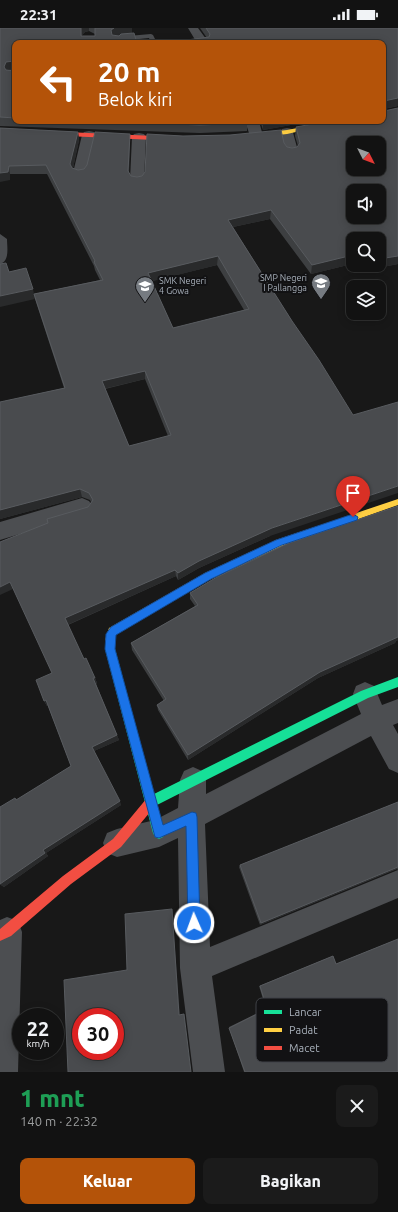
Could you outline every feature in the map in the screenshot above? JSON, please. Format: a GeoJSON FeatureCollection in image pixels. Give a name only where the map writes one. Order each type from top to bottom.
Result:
{"type":"FeatureCollection","features":[{"type":"Feature","properties":{"kind":"street"},"geometry":{"type":"LineString","coordinates":[[193,29],[201,40]]}},
{"type":"Feature","properties":{"kind":"street"},"geometry":{"type":"LineString","coordinates":[[131,124],[135,137],[137,180]]}},
{"type":"Feature","properties":{"kind":"street"},"geometry":{"type":"LineString","coordinates":[[251,124],[249,137],[287,132],[327,124]]}},
{"type":"Feature","properties":{"kind":"street"},"geometry":{"type":"LineString","coordinates":[[0,131],[183,139]]}},
{"type":"Feature","properties":{"kind":"street"},"geometry":{"type":"LineString","coordinates":[[287,132],[291,150]]}},
{"type":"Feature","properties":{"kind":"street"},"geometry":{"type":"LineString","coordinates":[[80,173],[89,135]]}},
{"type":"Feature","properties":{"kind":"street"},"geometry":{"type":"LineString","coordinates":[[159,833],[152,801],[141,768],[110,649],[112,631],[208,576],[279,543],[398,502]]}},
{"type":"Feature","properties":{"kind":"street"},"geometry":{"type":"LineString","coordinates":[[0,531],[82,507]]}},
{"type":"Feature","properties":{"kind":"street"},"geometry":{"type":"LineString","coordinates":[[2,1072],[3,934],[67,880],[117,843],[152,801],[365,694],[398,682]]}},
{"type":"Feature","properties":{"kind":"street"},"geometry":{"type":"LineString","coordinates":[[365,694],[387,716],[398,760]]}},
{"type":"Feature","properties":{"kind":"street"},"geometry":{"type":"LineString","coordinates":[[117,843],[159,833],[387,716]]}},
{"type":"Feature","properties":{"kind":"street"},"geometry":{"type":"LineString","coordinates":[[193,780],[192,817],[195,968],[209,1072]]}},
{"type":"Feature","properties":{"kind":"street"},"geometry":{"type":"LineString","coordinates":[[195,968],[398,884]]}},
{"type":"Feature","properties":{"kind":"lane"},"geometry":{"type":"LineString","coordinates":[[116,40],[151,36],[153,40]]}},
{"type":"Feature","properties":{"kind":"lane"},"geometry":{"type":"LineString","coordinates":[[0,237],[3,239],[2,259],[0,261]]}},
{"type":"Feature","properties":{"kind":"building"},"geometry":{"type":"Polygon","coordinates":[[[0,28],[81,28],[81,36],[95,36],[95,28],[114,28],[111,30],[112,35],[119,36],[121,34],[134,33],[136,40],[12,40],[12,61],[6,62],[4,67],[6,70],[12,71],[12,118],[0,117],[0,28]]]}},
{"type":"Feature","properties":{"kind":"building"},"geometry":{"type":"Polygon","coordinates":[[[206,28],[398,28],[398,98],[386,101],[386,40],[187,40],[209,37],[210,34],[206,28]]]}},
{"type":"Feature","properties":{"kind":"building"},"geometry":{"type":"Polygon","coordinates":[[[398,108],[398,256],[386,258],[386,232],[346,232],[346,257],[312,265],[271,210],[228,220],[353,415],[398,402],[398,486],[272,528],[199,561],[178,573],[175,570],[65,618],[84,659],[86,658],[95,678],[93,678],[117,735],[92,747],[120,801],[43,850],[45,853],[0,884],[0,807],[15,798],[16,800],[71,766],[46,700],[44,701],[36,680],[52,673],[10,582],[0,587],[0,542],[48,523],[47,519],[88,507],[93,500],[89,493],[80,489],[0,510],[0,402],[65,388],[34,294],[103,280],[94,262],[95,261],[46,165],[9,166],[8,172],[0,173],[0,128],[78,132],[70,164],[72,168],[78,170],[84,169],[87,165],[95,132],[130,134],[128,171],[131,176],[137,177],[142,176],[145,172],[147,134],[183,136],[230,135],[281,130],[284,143],[287,147],[297,147],[300,143],[296,127],[312,124],[386,124],[386,111],[398,108]],[[218,256],[148,273],[173,328],[249,309],[218,256]],[[145,371],[102,381],[129,446],[171,435],[145,371]]]}},
{"type":"Feature","properties":{"kind":"building"},"geometry":{"type":"Polygon","coordinates":[[[175,124],[224,124],[200,125],[175,124]]]}},
{"type":"Feature","properties":{"kind":"building"},"geometry":{"type":"Polygon","coordinates":[[[6,263],[9,272],[26,268],[33,289],[0,296],[0,264],[6,263]]]}},
{"type":"Feature","properties":{"kind":"building"},"geometry":{"type":"Polygon","coordinates":[[[398,506],[398,637],[320,672],[188,755],[157,705],[166,699],[131,643],[198,605],[190,593],[217,577],[289,543],[398,506]]]}},
{"type":"Feature","properties":{"kind":"building"},"geometry":{"type":"Polygon","coordinates":[[[398,802],[398,867],[261,923],[240,865],[398,802]]]}},
{"type":"Feature","properties":{"kind":"building"},"geometry":{"type":"Polygon","coordinates":[[[172,909],[179,1015],[184,1014],[191,1072],[68,1072],[64,980],[127,970],[125,914],[172,909]]]}},
{"type":"Feature","properties":{"kind":"building"},"geometry":{"type":"Polygon","coordinates":[[[398,939],[398,1072],[245,1072],[229,1028],[256,1014],[256,1062],[388,1062],[388,998],[264,998],[260,986],[333,956],[336,964],[398,939]]]}},
{"type":"Feature","properties":{"kind":"traffic: fast"},"geometry":{"type":"LineString","coordinates":[[110,640],[110,649],[159,833]]}},
{"type":"Feature","properties":{"kind":"traffic: fast"},"geometry":{"type":"LineString","coordinates":[[151,802],[365,694],[398,682]]}},
{"type":"Feature","properties":{"kind":"traffic: slow"},"geometry":{"type":"LineString","coordinates":[[251,136],[287,132],[327,124]]}},
{"type":"Feature","properties":{"kind":"traffic: slow"},"geometry":{"type":"LineString","coordinates":[[110,640],[112,631],[208,576],[279,543],[398,502]]}},
{"type":"Feature","properties":{"kind":"traffic: jam"},"geometry":{"type":"LineString","coordinates":[[0,131],[177,139]]}},
{"type":"Feature","properties":{"kind":"traffic: jam"},"geometry":{"type":"LineString","coordinates":[[0,935],[7,932],[67,880],[117,843],[151,802]]}},
{"type":"Feature","properties":{"kind":"place","name":"SMP Negeri I Pallangga"},"geometry":{"type":"Point","coordinates":[321,300]}},
{"type":"Feature","properties":{"kind":"place","name":"SMK Negeri 4 Gowa"},"geometry":{"type":"Point","coordinates":[145,303]}},
{"type":"Feature","properties":{"kind":"route"},"geometry":{"type":"LineString","coordinates":[[194,923],[192,817],[159,833],[152,801],[141,768],[110,649],[112,631],[139,617],[208,576],[279,543],[353,517]]}}]}
